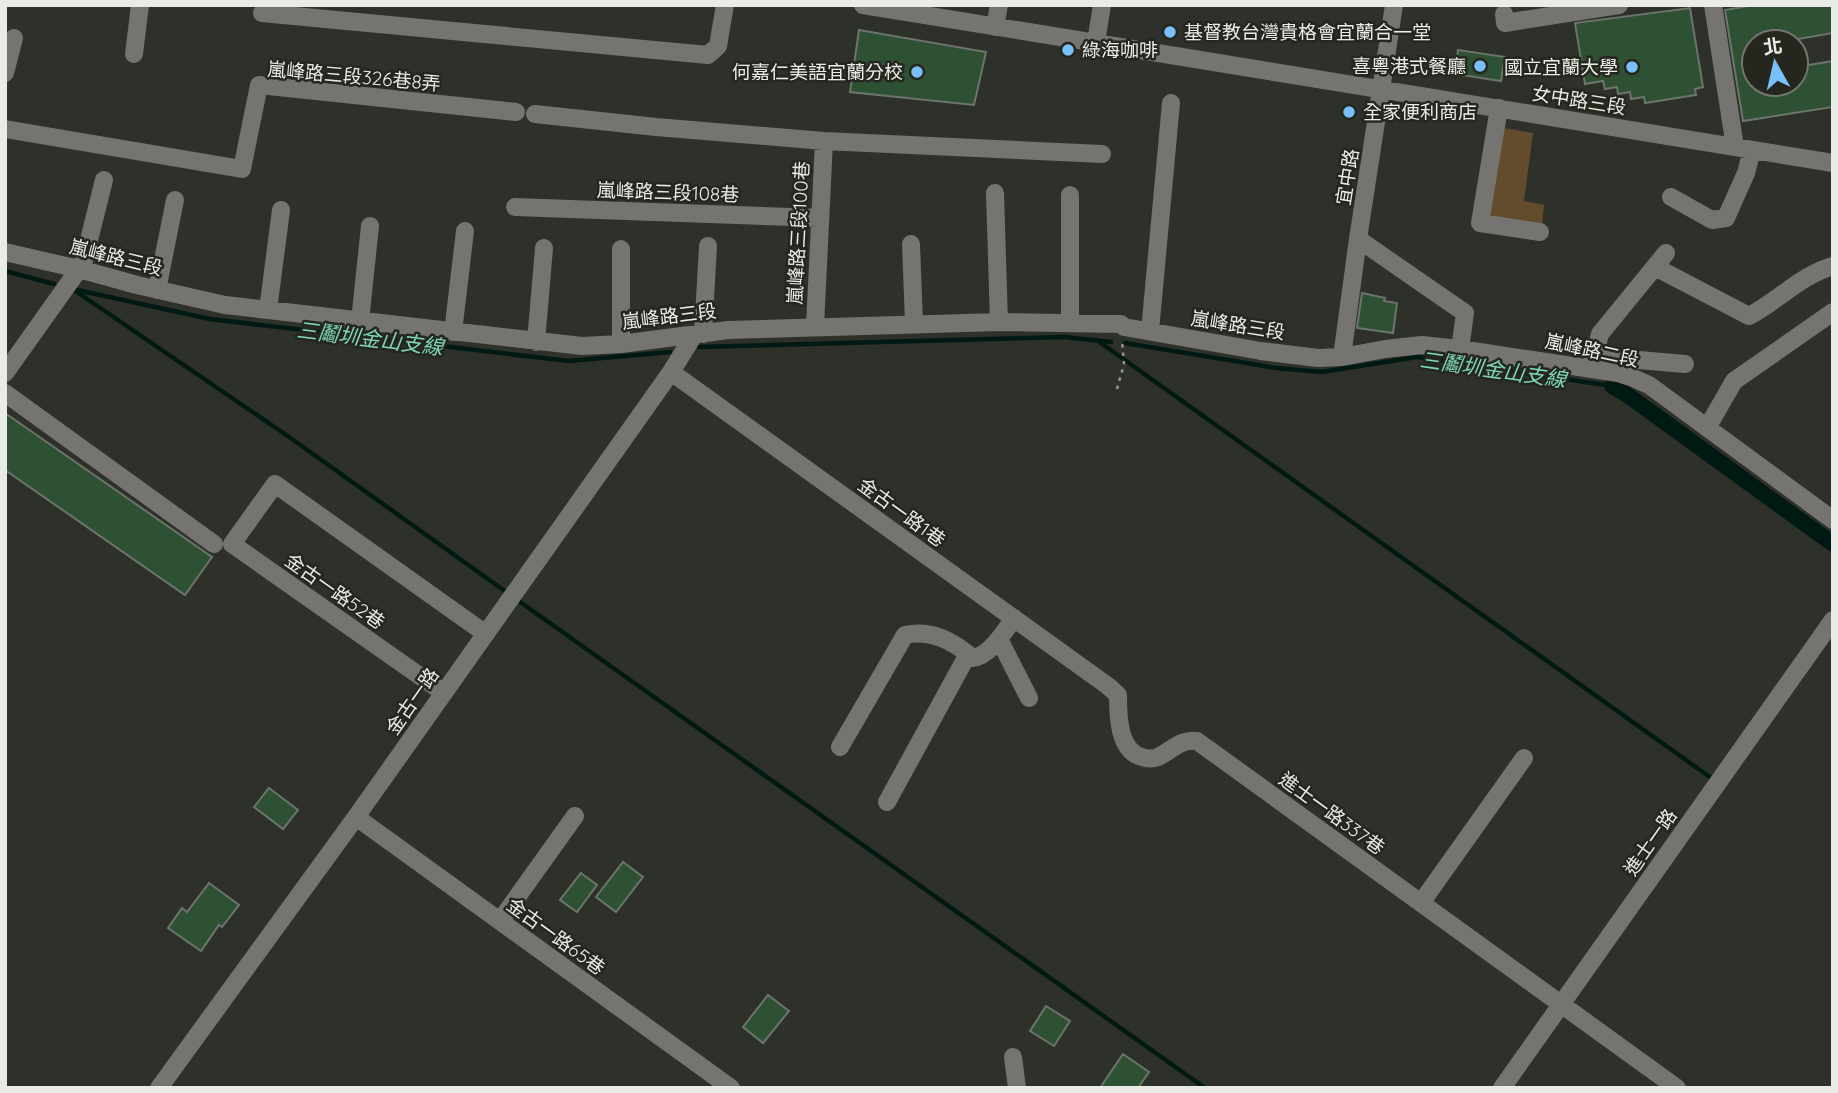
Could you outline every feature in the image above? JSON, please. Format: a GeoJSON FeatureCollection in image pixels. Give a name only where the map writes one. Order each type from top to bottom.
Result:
{"type":"FeatureCollection","features":[{"type":"Feature","properties":{"kind":"street"},"geometry":{"type":"LineString","coordinates":[[134,54],[140,5]]}},
{"type":"Feature","properties":{"kind":"street"},"geometry":{"type":"LineString","coordinates":[[262,13],[708,55],[718,46],[725,5]]}},
{"type":"Feature","properties":{"kind":"street","name":"女中路三段"},"geometry":{"type":"LineString","coordinates":[[863,5],[1833,163]]}},
{"type":"Feature","properties":{"kind":"street"},"geometry":{"type":"LineString","coordinates":[[995,27],[999,5]]}},
{"type":"Feature","properties":{"kind":"street"},"geometry":{"type":"LineString","coordinates":[[1096,42],[1102,5]]}},
{"type":"Feature","properties":{"kind":"street","name":"宜中路"},"geometry":{"type":"LineString","coordinates":[[1342,356],[1394,5]]}},
{"type":"Feature","properties":{"kind":"street"},"geometry":{"type":"LineString","coordinates":[[1504,14],[1505,23],[1619,5]]}},
{"type":"Feature","properties":{"kind":"street"},"geometry":{"type":"LineString","coordinates":[[1671,197],[1712,220],[1726,218],[1746,173],[1744,148],[1713,5]]}},
{"type":"Feature","properties":{"kind":"street"},"geometry":{"type":"LineString","coordinates":[[5,73],[14,38]]}},
{"type":"Feature","properties":{"kind":"street","name":"嵐峰路三段326巷8弄"},"geometry":{"type":"LineString","coordinates":[[5,129],[242,169],[259,85],[516,112]]}},
{"type":"Feature","properties":{"kind":"street"},"geometry":{"type":"LineString","coordinates":[[1150,331],[1171,103]]}},
{"type":"Feature","properties":{"kind":"street"},"geometry":{"type":"LineString","coordinates":[[1499,108],[1480,223],[1540,232]]}},
{"type":"Feature","properties":{"kind":"street"},"geometry":{"type":"LineString","coordinates":[[535,114],[824,141],[1102,154]]}},
{"type":"Feature","properties":{"kind":"street","name":"嵐峰路三段100巷"},"geometry":{"type":"LineString","coordinates":[[815,327],[824,141]]}},
{"type":"Feature","properties":{"kind":"street"},"geometry":{"type":"LineString","coordinates":[[5,373],[84,260],[104,180]]}},
{"type":"Feature","properties":{"kind":"street"},"geometry":{"type":"LineString","coordinates":[[995,193],[999,322]]}},
{"type":"Feature","properties":{"kind":"street"},"geometry":{"type":"LineString","coordinates":[[1070,195],[1070,322]]}},
{"type":"Feature","properties":{"kind":"street"},"geometry":{"type":"LineString","coordinates":[[157,290],[176,200]]}},
{"type":"Feature","properties":{"kind":"street","name":"嵐峰路三段108巷"},"geometry":{"type":"LineString","coordinates":[[515,207],[820,218]]}},
{"type":"Feature","properties":{"kind":"street"},"geometry":{"type":"LineString","coordinates":[[268,310],[281,210]]}},
{"type":"Feature","properties":{"kind":"street"},"geometry":{"type":"LineString","coordinates":[[360,321],[370,226]]}},
{"type":"Feature","properties":{"kind":"street"},"geometry":{"type":"LineString","coordinates":[[453,332],[465,231]]}},
{"type":"Feature","properties":{"kind":"street"},"geometry":{"type":"LineString","coordinates":[[1358,239],[1465,313],[1460,349]]}},
{"type":"Feature","properties":{"kind":"street"},"geometry":{"type":"LineString","coordinates":[[911,244],[914,323]]}},
{"type":"Feature","properties":{"kind":"street"},"geometry":{"type":"LineString","coordinates":[[698,334],[708,246]]}},
{"type":"Feature","properties":{"kind":"street"},"geometry":{"type":"LineString","coordinates":[[536,342],[544,248]]}},
{"type":"Feature","properties":{"kind":"street"},"geometry":{"type":"LineString","coordinates":[[621,249],[621,344]]}},
{"type":"Feature","properties":{"kind":"street","name":"嵐峰路三段"},"geometry":{"type":"LineString","coordinates":[[5,252],[225,305],[582,346],[621,344],[728,330],[914,323],[1070,322],[1121,324],[1124,327],[1261,351],[1318,358],[1342,356]]}},
{"type":"Feature","properties":{"kind":"street"},"geometry":{"type":"LineString","coordinates":[[1685,364],[1592,363],[1600,334],[1661,260],[1749,316],[1818,270],[1833,266]]}},
{"type":"Feature","properties":{"kind":"street"},"geometry":{"type":"LineString","coordinates":[[1707,428],[1734,381],[1833,312]]}},
{"type":"Feature","properties":{"kind":"street","name":"金古一路"},"geometry":{"type":"LineString","coordinates":[[159,1088],[356,817],[698,334]]}},
{"type":"Feature","properties":{"kind":"street","name":"嵐峰路二段"},"geometry":{"type":"LineString","coordinates":[[1342,356],[1422,345],[1592,363],[1649,385],[1833,520]]}},
{"type":"Feature","properties":{"kind":"street","name":"金古一路1巷"},"geometry":{"type":"LineString","coordinates":[[671,372],[1108,686]]}},
{"type":"Feature","properties":{"kind":"street"},"geometry":{"type":"LineString","coordinates":[[5,393],[214,544]]}},
{"type":"Feature","properties":{"kind":"street","name":"金古一路52巷"},"geometry":{"type":"LineString","coordinates":[[444,693],[232,544],[275,485],[486,634]]}},
{"type":"Feature","properties":{"kind":"street"},"geometry":{"type":"LineString","coordinates":[[840,747],[905,635],[916,632],[933,634],[960,647],[972,657],[978,657],[999,639],[1014,618]]}},
{"type":"Feature","properties":{"kind":"street","name":"進士一路"},"geometry":{"type":"LineString","coordinates":[[1502,1088],[1833,620]]}},
{"type":"Feature","properties":{"kind":"street"},"geometry":{"type":"LineString","coordinates":[[999,639],[1029,698]]}},
{"type":"Feature","properties":{"kind":"street"},"geometry":{"type":"LineString","coordinates":[[887,802],[968,654]]}},
{"type":"Feature","properties":{"kind":"street","name":"進士一路337巷"},"geometry":{"type":"LineString","coordinates":[[1108,686],[1118,695],[1118,717],[1125,744],[1138,757],[1154,759],[1187,740],[1197,741],[1677,1088]]}},
{"type":"Feature","properties":{"kind":"street"},"geometry":{"type":"LineString","coordinates":[[1421,903],[1524,758]]}},
{"type":"Feature","properties":{"kind":"street"},"geometry":{"type":"LineString","coordinates":[[500,921],[575,816]]}},
{"type":"Feature","properties":{"kind":"street","name":"金古一路65巷"},"geometry":{"type":"LineString","coordinates":[[356,817],[731,1088]]}},
{"type":"Feature","properties":{"kind":"street"},"geometry":{"type":"LineString","coordinates":[[1013,1057],[1017,1088]]}},
{"type":"Feature","properties":{"kind":"path"},"geometry":{"type":"LineString","coordinates":[[1117,389],[1124,364],[1121,324]]}},
{"type":"Feature","properties":{"kind":"shaded area"},"geometry":{"type":"Polygon","coordinates":[[[1504,128],[1533,133],[1524,201],[1544,205],[1542,225],[1488,217],[1504,128]]]}},
{"type":"Feature","properties":{"kind":"building"},"geometry":{"type":"Polygon","coordinates":[[[1754,5],[1833,5],[1833,33],[1810,37],[1810,28],[1740,28],[1740,98],[1810,98],[1810,65],[1833,61],[1833,107],[1743,121],[1725,10],[1754,5]]]}},
{"type":"Feature","properties":{"kind":"building"},"geometry":{"type":"Polygon","coordinates":[[[1690,8],[1703,87],[1695,89],[1696,95],[1645,103],[1644,97],[1631,99],[1630,92],[1618,94],[1617,87],[1605,89],[1603,81],[1585,84],[1575,23],[1690,8]]]}},
{"type":"Feature","properties":{"kind":"building","name":"何嘉仁美語宜蘭分校"},"geometry":{"type":"Polygon","coordinates":[[[859,30],[986,52],[974,105],[850,92],[859,30]]]}},
{"type":"Feature","properties":{"kind":"building","name":"喜粵港式餐廳"},"geometry":{"type":"Polygon","coordinates":[[[1458,50],[1505,57],[1501,81],[1455,74],[1458,50]]]}},
{"type":"Feature","properties":{"kind":"building"},"geometry":{"type":"Polygon","coordinates":[[[1362,293],[1397,303],[1393,333],[1357,328],[1362,293]]]}},
{"type":"Feature","properties":{"kind":"building"},"geometry":{"type":"Polygon","coordinates":[[[5,413],[212,557],[185,595],[5,470],[5,413]]]}},
{"type":"Feature","properties":{"kind":"building"},"geometry":{"type":"Polygon","coordinates":[[[269,788],[298,810],[283,829],[254,807],[269,788]]]}},
{"type":"Feature","properties":{"kind":"building"},"geometry":{"type":"Polygon","coordinates":[[[623,862],[643,877],[616,912],[596,897],[623,862]]]}},
{"type":"Feature","properties":{"kind":"building"},"geometry":{"type":"Polygon","coordinates":[[[581,873],[597,885],[577,912],[560,900],[581,873]]]}},
{"type":"Feature","properties":{"kind":"building"},"geometry":{"type":"Polygon","coordinates":[[[209,883],[239,905],[222,927],[219,925],[201,951],[168,928],[182,908],[187,912],[209,883]]]}},
{"type":"Feature","properties":{"kind":"building"},"geometry":{"type":"Polygon","coordinates":[[[768,995],[789,1011],[763,1043],[743,1027],[768,995]]]}},
{"type":"Feature","properties":{"kind":"building"},"geometry":{"type":"Polygon","coordinates":[[[1046,1006],[1070,1021],[1054,1046],[1030,1031],[1046,1006]]]}},
{"type":"Feature","properties":{"kind":"building"},"geometry":{"type":"Polygon","coordinates":[[[1123,1054],[1149,1072],[1138,1088],[1100,1088],[1123,1054]]]}},
{"type":"Feature","properties":{"kind":"waterway","name":"三鬮圳金山支線"},"geometry":{"type":"LineString","coordinates":[[5,271],[54,284]]}},
{"type":"Feature","properties":{"kind":"waterway"},"geometry":{"type":"LineString","coordinates":[[74,290],[292,439],[509,594]]}},
{"type":"Feature","properties":{"kind":"waterway","name":"三鬮圳金山支線"},"geometry":{"type":"LineString","coordinates":[[77,290],[210,319],[569,361],[670,352]]}},
{"type":"Feature","properties":{"kind":"waterway","name":"三鬮圳金山支線"},"geometry":{"type":"LineString","coordinates":[[699,347],[1064,337],[1111,342]]}},
{"type":"Feature","properties":{"kind":"waterway"},"geometry":{"type":"LineString","coordinates":[[1098,341],[1714,780]]}},
{"type":"Feature","properties":{"kind":"waterway","name":"三鬮圳金山支線"},"geometry":{"type":"LineString","coordinates":[[1125,343],[1276,368],[1322,372],[1417,357],[1612,386]]}},
{"type":"Feature","properties":{"kind":"waterway"},"geometry":{"type":"LineString","coordinates":[[1612,386],[1833,544]]}},
{"type":"Feature","properties":{"kind":"waterway"},"geometry":{"type":"LineString","coordinates":[[516,599],[1205,1088]]}},
{"type":"Feature","properties":{"kind":"place","name":"基督教台灣貴格會宜蘭合一堂"},"geometry":{"type":"Point","coordinates":[1170,32]}},
{"type":"Feature","properties":{"kind":"place","name":"綠海咖啡"},"geometry":{"type":"Point","coordinates":[1068,50]}},
{"type":"Feature","properties":{"kind":"place","name":"喜粵港式餐廳"},"geometry":{"type":"Point","coordinates":[1480,66]}},
{"type":"Feature","properties":{"kind":"place","name":"國立宜蘭大學"},"geometry":{"type":"Point","coordinates":[1632,67]}},
{"type":"Feature","properties":{"kind":"place","name":"何嘉仁美語宜蘭分校"},"geometry":{"type":"Point","coordinates":[917,72]}},
{"type":"Feature","properties":{"kind":"place","name":"全家便利商店"},"geometry":{"type":"Point","coordinates":[1349,112]}}]}
